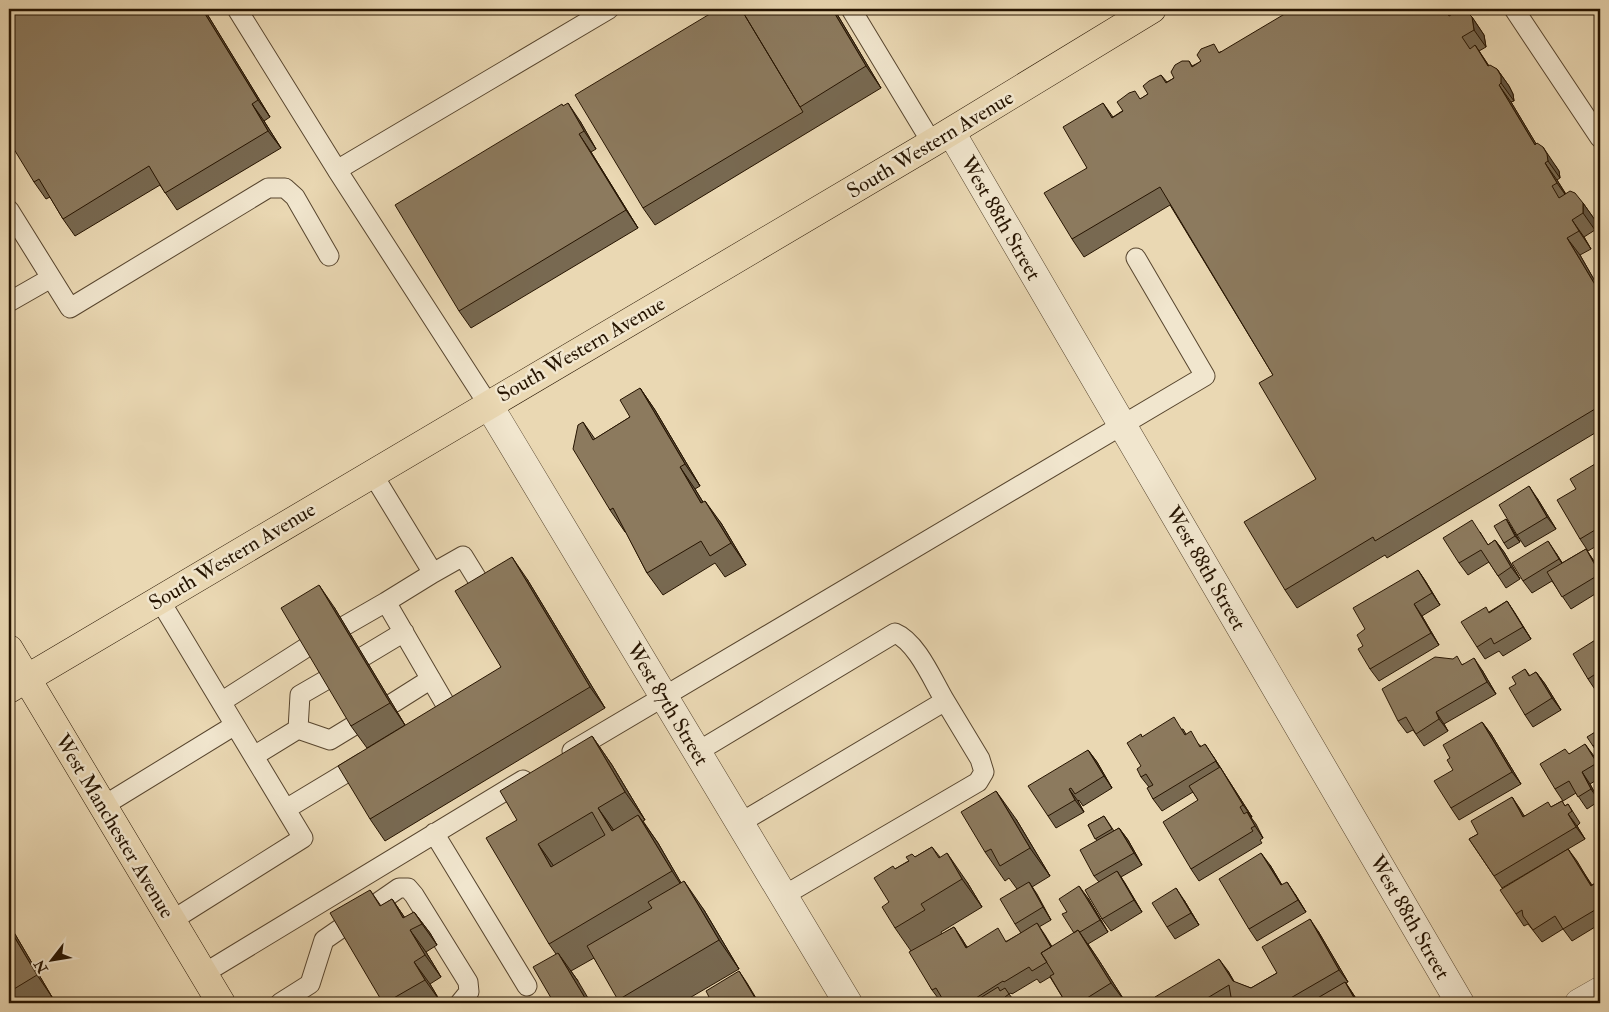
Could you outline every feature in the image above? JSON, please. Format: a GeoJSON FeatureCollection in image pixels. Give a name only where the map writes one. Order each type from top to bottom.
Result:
{"type":"FeatureCollection","features":[{"type":"Feature","properties":{"kind":"main road","name":"South Western Avenue"},"geometry":{"type":"LineString","coordinates":[[18,684],[488,404],[942,138],[1152,9]]}},
{"type":"Feature","properties":{"kind":"main road","name":"West Manchester Avenue"},"geometry":{"type":"LineString","coordinates":[[9,649],[18,684],[103,806],[221,1003]]}},
{"type":"Feature","properties":{"kind":"street","name":"West 88th Street"},"geometry":{"type":"LineString","coordinates":[[942,138],[1123,426],[1460,1003]]}},
{"type":"Feature","properties":{"kind":"street","name":"West 87th Street"},"geometry":{"type":"LineString","coordinates":[[488,404],[848,1003]]}},
{"type":"Feature","properties":{"kind":"street"},"geometry":{"type":"LineString","coordinates":[[1579,1003],[1600,991]]}},
{"type":"Feature","properties":{"kind":"lane"},"geometry":{"type":"LineString","coordinates":[[238,9],[337,170],[488,404]]}},
{"type":"Feature","properties":{"kind":"lane"},"geometry":{"type":"LineString","coordinates":[[337,170],[609,9]]}},
{"type":"Feature","properties":{"kind":"lane"},"geometry":{"type":"LineString","coordinates":[[851,9],[942,138]]}},
{"type":"Feature","properties":{"kind":"lane"},"geometry":{"type":"LineString","coordinates":[[1514,9],[1600,138]]}},
{"type":"Feature","properties":{"kind":"lane"},"geometry":{"type":"LineString","coordinates":[[9,210],[70,308],[268,188],[285,188],[294,197],[328,256]]}},
{"type":"Feature","properties":{"kind":"lane"},"geometry":{"type":"LineString","coordinates":[[553,762],[1205,376],[1136,258]]}},
{"type":"Feature","properties":{"kind":"lane"},"geometry":{"type":"LineString","coordinates":[[9,302],[51,278]]}},
{"type":"Feature","properties":{"kind":"lane"},"geometry":{"type":"LineString","coordinates":[[372,473],[433,573]]}},
{"type":"Feature","properties":{"kind":"lane"},"geometry":{"type":"LineString","coordinates":[[346,625],[463,556],[487,595]]}},
{"type":"Feature","properties":{"kind":"lane"},"geometry":{"type":"LineString","coordinates":[[159,600],[303,838],[171,921]]}},
{"type":"Feature","properties":{"kind":"lane"},"geometry":{"type":"LineString","coordinates":[[386,602],[450,712],[426,726]]}},
{"type":"Feature","properties":{"kind":"lane"},"geometry":{"type":"LineString","coordinates":[[364,656],[404,632]]}},
{"type":"Feature","properties":{"kind":"lane"},"geometry":{"type":"LineString","coordinates":[[697,752],[895,633],[904,637],[911,645],[980,759],[984,772],[978,782],[783,896]]}},
{"type":"Feature","properties":{"kind":"lane"},"geometry":{"type":"LineString","coordinates":[[221,702],[308,647]]}},
{"type":"Feature","properties":{"kind":"lane"},"geometry":{"type":"LineString","coordinates":[[393,704],[431,679]]}},
{"type":"Feature","properties":{"kind":"lane"},"geometry":{"type":"LineString","coordinates":[[298,729],[300,695],[326,680]]}},
{"type":"Feature","properties":{"kind":"lane"},"geometry":{"type":"LineString","coordinates":[[740,824],[945,701]]}},
{"type":"Feature","properties":{"kind":"lane"},"geometry":{"type":"LineString","coordinates":[[103,806],[235,725]]}},
{"type":"Feature","properties":{"kind":"lane"},"geometry":{"type":"LineString","coordinates":[[298,729],[330,740],[353,726]]}},
{"type":"Feature","properties":{"kind":"lane"},"geometry":{"type":"LineString","coordinates":[[254,756],[298,729]]}},
{"type":"Feature","properties":{"kind":"lane"},"geometry":{"type":"LineString","coordinates":[[286,809],[378,754]]}},
{"type":"Feature","properties":{"kind":"lane"},"geometry":{"type":"LineString","coordinates":[[203,974],[536,772]]}},
{"type":"Feature","properties":{"kind":"lane"},"geometry":{"type":"LineString","coordinates":[[434,833],[527,986]]}},
{"type":"Feature","properties":{"kind":"lane"},"geometry":{"type":"LineString","coordinates":[[280,1003],[310,984],[324,940],[399,888],[408,888],[468,982],[469,992],[460,1003]]}},
{"type":"Feature","properties":{"kind":"building"},"geometry":{"type":"Polygon","coordinates":[[[9,9],[202,9],[258,100],[252,104],[268,131],[165,193],[149,166],[63,219],[39,179],[34,182],[9,141],[9,9]]]}},
{"type":"Feature","properties":{"kind":"building"},"geometry":{"type":"Polygon","coordinates":[[[718,9],[741,9],[803,112],[643,208],[575,95],[718,9]]]}},
{"type":"Feature","properties":{"kind":"building"},"geometry":{"type":"Polygon","coordinates":[[[741,9],[832,9],[866,66],[800,107],[741,9]]]}},
{"type":"Feature","properties":{"kind":"building"},"geometry":{"type":"Polygon","coordinates":[[[1293,9],[1429,9],[1431,12],[1437,9],[1444,9],[1449,16],[1461,9],[1472,17],[1474,30],[1462,37],[1470,49],[1475,45],[1488,66],[1490,65],[1497,69],[1501,76],[1501,83],[1499,85],[1535,145],[1537,143],[1543,147],[1547,154],[1548,161],[1545,163],[1557,183],[1552,186],[1559,198],[1570,191],[1575,193],[1583,203],[1583,213],[1572,220],[1579,231],[1567,238],[1600,293],[1600,406],[1375,541],[1373,537],[1285,590],[1244,522],[1316,479],[1259,383],[1273,375],[1160,187],[1072,239],[1044,193],[1087,168],[1063,127],[1103,103],[1112,118],[1123,111],[1117,102],[1135,91],[1140,99],[1148,94],[1143,86],[1161,75],[1166,83],[1174,78],[1171,72],[1175,65],[1182,61],[1189,61],[1192,67],[1201,61],[1197,55],[1201,49],[1214,44],[1219,53],[1293,9]]]}},
{"type":"Feature","properties":{"kind":"building"},"geometry":{"type":"Polygon","coordinates":[[[568,103],[584,131],[579,134],[626,210],[459,311],[395,205],[562,104],[563,106],[568,103]]]}},
{"type":"Feature","properties":{"kind":"building"},"geometry":{"type":"Polygon","coordinates":[[[640,388],[685,464],[680,467],[701,503],[705,501],[731,543],[710,556],[701,541],[647,573],[613,508],[610,510],[573,449],[578,425],[583,422],[593,440],[630,417],[620,400],[640,388]]]}},
{"type":"Feature","properties":{"kind":"building"},"geometry":{"type":"Polygon","coordinates":[[[1600,461],[1600,527],[1580,539],[1557,500],[1576,489],[1570,479],[1600,461]]]}},
{"type":"Feature","properties":{"kind":"building"},"geometry":{"type":"Polygon","coordinates":[[[1529,486],[1547,517],[1517,535],[1499,505],[1529,486]]]}},
{"type":"Feature","properties":{"kind":"building"},"geometry":{"type":"Polygon","coordinates":[[[1506,519],[1515,536],[1504,543],[1494,526],[1506,519]]]}},
{"type":"Feature","properties":{"kind":"building"},"geometry":{"type":"Polygon","coordinates":[[[1472,520],[1488,545],[1495,540],[1511,567],[1498,576],[1481,550],[1459,563],[1443,538],[1472,520]]]}},
{"type":"Feature","properties":{"kind":"building"},"geometry":{"type":"Polygon","coordinates":[[[1548,541],[1559,559],[1523,581],[1512,563],[1548,541]]]}},
{"type":"Feature","properties":{"kind":"building"},"geometry":{"type":"Polygon","coordinates":[[[1586,549],[1600,574],[1562,597],[1547,572],[1586,549]]]}},
{"type":"Feature","properties":{"kind":"building"},"geometry":{"type":"Polygon","coordinates":[[[512,557],[590,687],[370,819],[338,766],[501,667],[455,591],[512,557]]]}},
{"type":"Feature","properties":{"kind":"building"},"geometry":{"type":"Polygon","coordinates":[[[1418,570],[1432,593],[1414,604],[1431,633],[1370,669],[1358,649],[1363,646],[1357,635],[1365,629],[1353,608],[1418,570]]]}},
{"type":"Feature","properties":{"kind":"building"},"geometry":{"type":"Polygon","coordinates":[[[319,585],[390,703],[351,726],[281,608],[319,585]]]}},
{"type":"Feature","properties":{"kind":"building"},"geometry":{"type":"Polygon","coordinates":[[[1507,601],[1523,627],[1494,644],[1491,638],[1477,647],[1461,622],[1486,607],[1489,613],[1507,601]]]}},
{"type":"Feature","properties":{"kind":"building"},"geometry":{"type":"Polygon","coordinates":[[[1600,637],[1600,671],[1588,679],[1573,654],[1600,637]]]}},
{"type":"Feature","properties":{"kind":"building"},"geometry":{"type":"Polygon","coordinates":[[[1457,656],[1462,665],[1474,658],[1487,682],[1436,712],[1439,719],[1416,734],[1406,717],[1398,721],[1382,689],[1435,657],[1453,659],[1457,656]]]}},
{"type":"Feature","properties":{"kind":"building"},"geometry":{"type":"Polygon","coordinates":[[[1525,669],[1529,676],[1536,672],[1552,698],[1525,715],[1509,688],[1516,684],[1512,677],[1525,669]]]}},
{"type":"Feature","properties":{"kind":"building"},"geometry":{"type":"Polygon","coordinates":[[[1174,717],[1185,735],[1191,731],[1200,747],[1205,744],[1216,761],[1153,799],[1147,788],[1153,785],[1146,774],[1141,777],[1137,769],[1141,766],[1127,743],[1141,734],[1142,737],[1174,717]]]}},
{"type":"Feature","properties":{"kind":"building"},"geometry":{"type":"Polygon","coordinates":[[[1482,722],[1512,772],[1451,808],[1434,781],[1453,770],[1447,760],[1450,758],[1443,745],[1482,722]]]}},
{"type":"Feature","properties":{"kind":"building"},"geometry":{"type":"Polygon","coordinates":[[[1600,729],[1600,741],[1593,746],[1587,737],[1600,729]]]}},
{"type":"Feature","properties":{"kind":"building"},"geometry":{"type":"Polygon","coordinates":[[[592,736],[625,792],[598,808],[612,831],[638,815],[672,871],[549,944],[486,838],[517,820],[500,791],[592,736]],[[592,812],[538,844],[551,867],[605,835],[592,812]]]}},
{"type":"Feature","properties":{"kind":"building"},"geometry":{"type":"Polygon","coordinates":[[[1585,744],[1597,763],[1582,772],[1591,789],[1578,797],[1569,781],[1555,789],[1540,764],[1565,749],[1569,754],[1585,744]]]}},
{"type":"Feature","properties":{"kind":"building"},"geometry":{"type":"Polygon","coordinates":[[[1088,750],[1104,776],[1075,794],[1071,788],[1069,789],[1075,800],[1048,816],[1028,786],[1088,750]]]}},
{"type":"Feature","properties":{"kind":"building"},"geometry":{"type":"Polygon","coordinates":[[[1220,767],[1243,805],[1240,807],[1244,814],[1247,812],[1255,826],[1251,828],[1253,831],[1191,869],[1163,822],[1198,800],[1189,786],[1220,767]]]}},
{"type":"Feature","properties":{"kind":"building"},"geometry":{"type":"Polygon","coordinates":[[[996,791],[1030,848],[1000,866],[991,849],[985,852],[961,812],[996,791]]]}},
{"type":"Feature","properties":{"kind":"building"},"geometry":{"type":"Polygon","coordinates":[[[1512,797],[1523,817],[1548,802],[1551,807],[1562,801],[1565,806],[1568,804],[1572,811],[1568,814],[1576,827],[1494,876],[1469,839],[1478,834],[1471,821],[1512,797]]]}},
{"type":"Feature","properties":{"kind":"building"},"geometry":{"type":"Polygon","coordinates":[[[1104,816],[1112,829],[1095,839],[1088,825],[1104,816]]]}},
{"type":"Feature","properties":{"kind":"building"},"geometry":{"type":"Polygon","coordinates":[[[1119,828],[1134,853],[1094,876],[1080,850],[1119,828]]]}},
{"type":"Feature","properties":{"kind":"building"},"geometry":{"type":"Polygon","coordinates":[[[932,847],[939,858],[947,853],[962,879],[921,904],[925,910],[895,928],[882,907],[889,902],[874,878],[893,866],[895,869],[909,861],[906,857],[912,854],[915,857],[932,847]]]}},
{"type":"Feature","properties":{"kind":"building"},"geometry":{"type":"Polygon","coordinates":[[[1568,849],[1591,886],[1600,880],[1600,907],[1563,929],[1555,916],[1533,930],[1523,916],[1522,910],[1516,914],[1500,890],[1568,849]]]}},
{"type":"Feature","properties":{"kind":"building"},"geometry":{"type":"Polygon","coordinates":[[[1261,853],[1281,885],[1287,882],[1298,900],[1249,929],[1219,879],[1261,853]]]}},
{"type":"Feature","properties":{"kind":"building"},"geometry":{"type":"Polygon","coordinates":[[[1117,871],[1134,900],[1102,919],[1085,890],[1117,871]]]}},
{"type":"Feature","properties":{"kind":"building"},"geometry":{"type":"Polygon","coordinates":[[[684,881],[719,940],[618,1000],[587,946],[652,908],[648,902],[684,881]]]}},
{"type":"Feature","properties":{"kind":"building"},"geometry":{"type":"Polygon","coordinates":[[[1029,882],[1043,907],[1015,924],[1000,899],[1029,882]]]}},
{"type":"Feature","properties":{"kind":"building"},"geometry":{"type":"Polygon","coordinates":[[[1079,886],[1100,920],[1080,932],[1078,930],[1074,933],[1062,914],[1067,912],[1059,899],[1079,886]]]}},
{"type":"Feature","properties":{"kind":"building"},"geometry":{"type":"Polygon","coordinates":[[[1176,888],[1191,913],[1167,927],[1152,903],[1176,888]]]}},
{"type":"Feature","properties":{"kind":"building"},"geometry":{"type":"Polygon","coordinates":[[[370,890],[380,906],[392,899],[403,918],[414,912],[422,924],[410,930],[425,955],[414,962],[425,980],[385,1003],[383,1003],[330,913],[370,890]]]}},
{"type":"Feature","properties":{"kind":"building"},"geometry":{"type":"Polygon","coordinates":[[[1310,919],[1339,970],[1282,1003],[1232,1003],[1229,985],[1199,1003],[1158,1003],[1155,997],[1219,959],[1233,981],[1251,988],[1277,973],[1262,947],[1310,919]]]}},
{"type":"Feature","properties":{"kind":"building"},"geometry":{"type":"Polygon","coordinates":[[[1037,923],[1051,947],[1041,953],[1047,962],[1032,971],[1029,967],[968,1003],[945,1003],[936,988],[932,990],[909,952],[954,927],[966,948],[998,928],[1006,942],[1037,923]]]}},
{"type":"Feature","properties":{"kind":"building"},"geometry":{"type":"Polygon","coordinates":[[[9,928],[37,975],[9,992],[9,928]]]}},
{"type":"Feature","properties":{"kind":"building"},"geometry":{"type":"Polygon","coordinates":[[[1078,930],[1111,983],[1079,1003],[1066,1003],[1050,976],[1054,974],[1041,953],[1078,930]]]}},
{"type":"Feature","properties":{"kind":"building"},"geometry":{"type":"Polygon","coordinates":[[[558,953],[588,1003],[554,1003],[533,967],[558,953]]]}},
{"type":"Feature","properties":{"kind":"building"},"geometry":{"type":"Polygon","coordinates":[[[739,971],[758,1003],[709,1003],[706,998],[709,997],[706,991],[739,971]]]}},
{"type":"Feature","properties":{"kind":"building"},"geometry":{"type":"Polygon","coordinates":[[[1345,982],[1357,1003],[1309,1003],[1345,982]]]}},
{"type":"Feature","properties":{"kind":"building"},"geometry":{"type":"Polygon","coordinates":[[[998,987],[1000,991],[1005,988],[1009,994],[1005,997],[1008,1003],[972,1003],[998,987]]]}}]}
